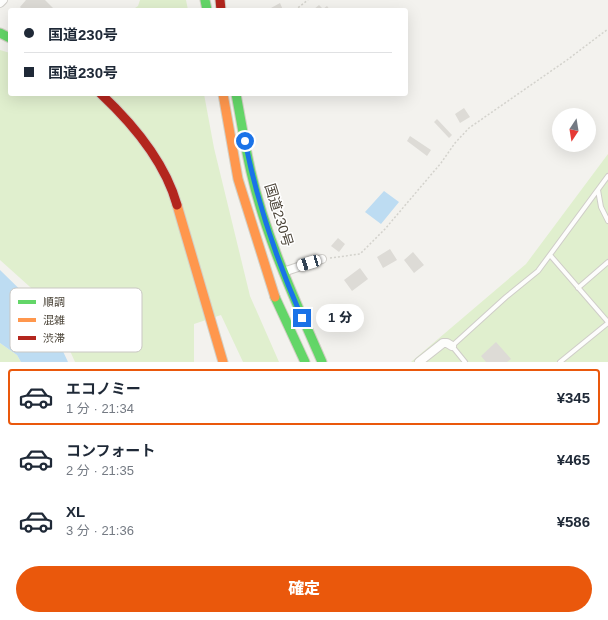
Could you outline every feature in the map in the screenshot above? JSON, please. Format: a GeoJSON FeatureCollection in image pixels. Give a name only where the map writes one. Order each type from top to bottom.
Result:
{"type":"FeatureCollection","features":[{"type":"Feature","properties":{"kind":"main road"},"geometry":{"type":"LineString","coordinates":[[103,96],[132,124],[149,148],[167,178],[176,200],[223,362]]}},
{"type":"Feature","properties":{"kind":"main road","name":"国道230号"},"geometry":{"type":"LineString","coordinates":[[223,96],[238,179],[261,255],[278,306],[305,362]]}},
{"type":"Feature","properties":{"kind":"main road","name":"国道230号"},"geometry":{"type":"LineString","coordinates":[[236,96],[251,172],[266,223],[283,272],[322,362]]}},
{"type":"Feature","properties":{"kind":"street"},"geometry":{"type":"LineString","coordinates":[[0,3],[3,0]]}},
{"type":"Feature","properties":{"kind":"street"},"geometry":{"type":"LineString","coordinates":[[283,272],[322,259]]}},
{"type":"Feature","properties":{"kind":"street"},"geometry":{"type":"LineString","coordinates":[[419,362],[443,343],[448,343],[452,346]]}},
{"type":"Feature","properties":{"kind":"lane"},"geometry":{"type":"LineString","coordinates":[[465,362],[452,346],[506,297],[538,271],[608,176]]}},
{"type":"Feature","properties":{"kind":"lane"},"geometry":{"type":"LineString","coordinates":[[598,190],[601,207],[608,221]]}},
{"type":"Feature","properties":{"kind":"lane"},"geometry":{"type":"LineString","coordinates":[[550,255],[608,322],[560,362]]}},
{"type":"Feature","properties":{"kind":"lane"},"geometry":{"type":"LineString","coordinates":[[578,288],[608,262]]}},
{"type":"Feature","properties":{"kind":"path"},"geometry":{"type":"LineString","coordinates":[[298,8],[308,0]]}},
{"type":"Feature","properties":{"kind":"path"},"geometry":{"type":"LineString","coordinates":[[322,259],[360,254],[390,223],[469,128],[567,60],[608,28]]}},
{"type":"Feature","properties":{"kind":"green space"},"geometry":{"type":"Polygon","coordinates":[[[140,0],[186,0],[188,8],[135,8],[138,6],[140,0]]]}},
{"type":"Feature","properties":{"kind":"green space"},"geometry":{"type":"Polygon","coordinates":[[[0,50],[8,52],[8,96],[204,96],[214,148],[250,296],[279,362],[243,362],[221,315],[194,324],[194,362],[75,362],[71,352],[142,352],[142,288],[31,288],[0,260],[0,50]]]}},
{"type":"Feature","properties":{"kind":"green space"},"geometry":{"type":"Polygon","coordinates":[[[608,154],[608,362],[411,362],[526,264],[608,154]]]}},
{"type":"Feature","properties":{"kind":"green space"},"geometry":{"type":"Polygon","coordinates":[[[0,343],[10,350],[10,352],[17,355],[21,362],[0,362],[0,343]]]}},
{"type":"Feature","properties":{"kind":"water"},"geometry":{"type":"Polygon","coordinates":[[[384,191],[399,202],[381,224],[365,212],[384,191]]]}},
{"type":"Feature","properties":{"kind":"water"},"geometry":{"type":"Polygon","coordinates":[[[0,270],[18,288],[10,288],[10,350],[0,343],[0,270]]]}},
{"type":"Feature","properties":{"kind":"water"},"geometry":{"type":"Polygon","coordinates":[[[13,352],[63,352],[68,362],[21,362],[17,355],[13,352]]]}},
{"type":"Feature","properties":{"kind":"building"},"geometry":{"type":"Polygon","coordinates":[[[26,0],[45,0],[53,8],[21,8],[20,7],[26,0]]]}},
{"type":"Feature","properties":{"kind":"building"},"geometry":{"type":"Polygon","coordinates":[[[280,3],[282,8],[271,8],[280,3]]]}},
{"type":"Feature","properties":{"kind":"building"},"geometry":{"type":"Polygon","coordinates":[[[464,108],[470,117],[460,123],[455,114],[464,108]]]}},
{"type":"Feature","properties":{"kind":"building"},"geometry":{"type":"Polygon","coordinates":[[[437,119],[452,135],[449,138],[434,122],[437,119]]]}},
{"type":"Feature","properties":{"kind":"building"},"geometry":{"type":"Polygon","coordinates":[[[410,136],[431,150],[427,156],[407,141],[410,136]]]}},
{"type":"Feature","properties":{"kind":"building"},"geometry":{"type":"Polygon","coordinates":[[[338,238],[345,244],[339,252],[331,246],[338,238]]]}},
{"type":"Feature","properties":{"kind":"building"},"geometry":{"type":"Polygon","coordinates":[[[390,249],[397,260],[383,268],[377,257],[390,249]]]}},
{"type":"Feature","properties":{"kind":"building"},"geometry":{"type":"Polygon","coordinates":[[[413,252],[424,265],[414,273],[404,260],[413,252]]]}},
{"type":"Feature","properties":{"kind":"building"},"geometry":{"type":"Polygon","coordinates":[[[360,268],[368,279],[352,291],[344,280],[360,268]]]}},
{"type":"Feature","properties":{"kind":"building"},"geometry":{"type":"Polygon","coordinates":[[[496,342],[511,359],[507,362],[486,362],[481,356],[496,342]]]}},
{"type":"Feature","properties":{"kind":"traffic: fast"},"geometry":{"type":"LineString","coordinates":[[205,0],[207,8]]}},
{"type":"Feature","properties":{"kind":"traffic: fast"},"geometry":{"type":"LineString","coordinates":[[0,33],[8,37]]}},
{"type":"Feature","properties":{"kind":"traffic: fast"},"geometry":{"type":"LineString","coordinates":[[236,96],[257,197],[282,268],[322,362]]}},
{"type":"Feature","properties":{"kind":"traffic: fast"},"geometry":{"type":"LineString","coordinates":[[275,297],[305,362]]}},
{"type":"Feature","properties":{"kind":"traffic: slow"},"geometry":{"type":"LineString","coordinates":[[223,96],[238,179],[275,297]]}},
{"type":"Feature","properties":{"kind":"traffic: slow"},"geometry":{"type":"LineString","coordinates":[[177,205],[223,362]]}},
{"type":"Feature","properties":{"kind":"traffic: jam"},"geometry":{"type":"LineString","coordinates":[[220,0],[221,8]]}},
{"type":"Feature","properties":{"kind":"traffic: jam"},"geometry":{"type":"LineString","coordinates":[[103,96],[136,131],[156,159],[172,189],[177,205]]}},
{"type":"Feature","properties":{"kind":"route"},"geometry":{"type":"LineString","coordinates":[[245,141],[251,172],[266,223],[283,272],[302,318]]}}]}
